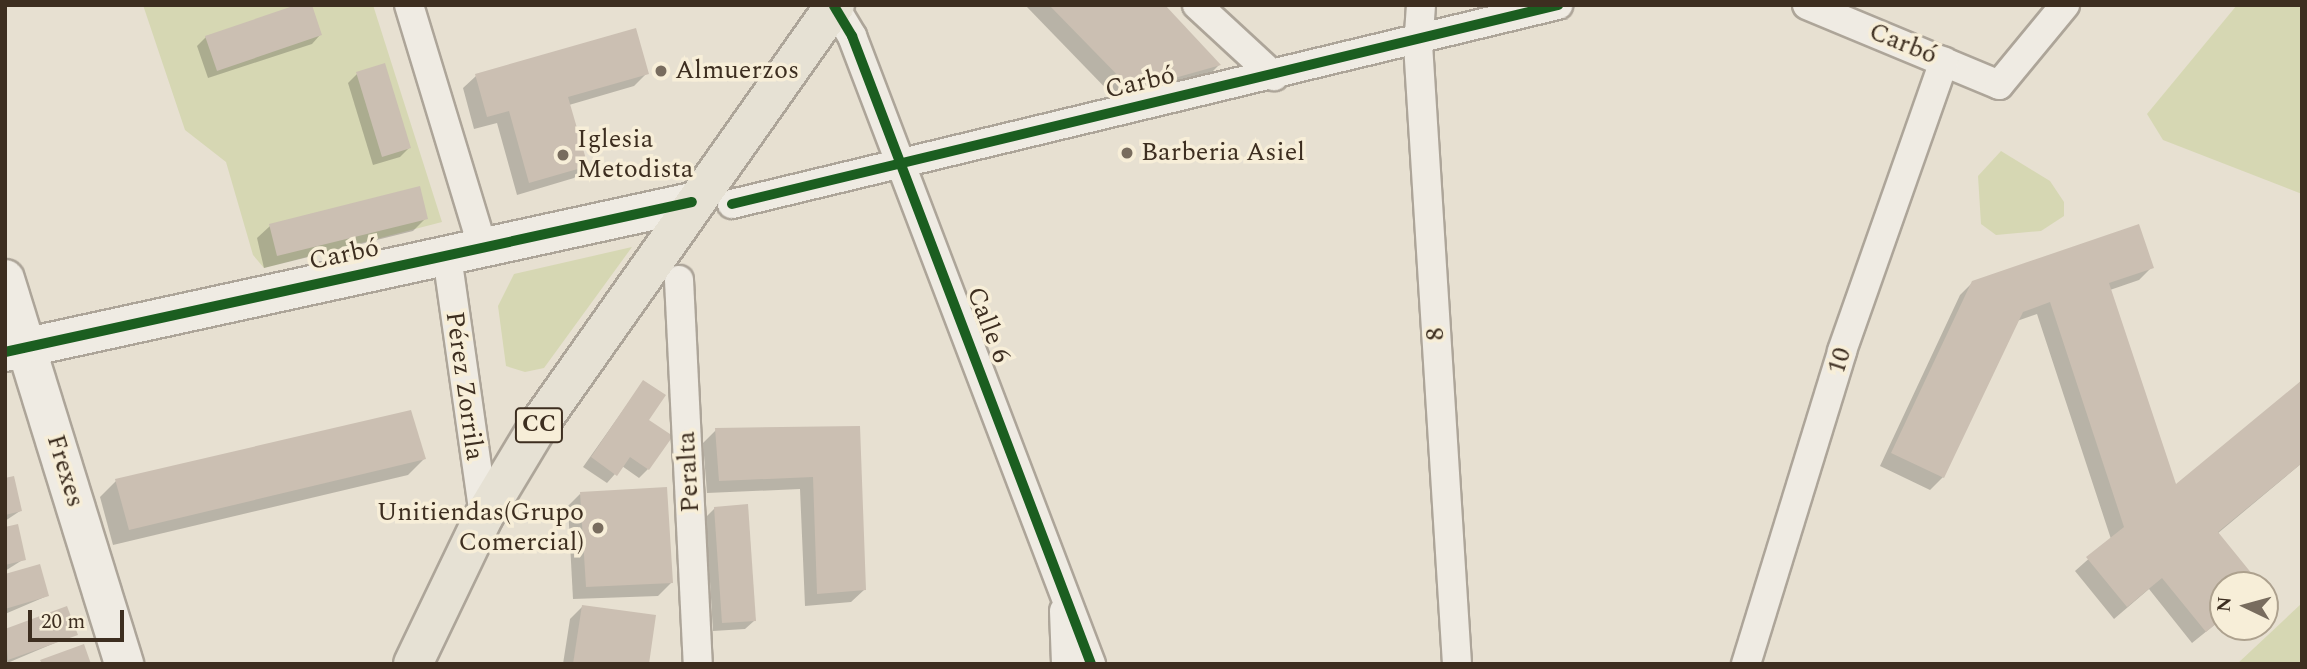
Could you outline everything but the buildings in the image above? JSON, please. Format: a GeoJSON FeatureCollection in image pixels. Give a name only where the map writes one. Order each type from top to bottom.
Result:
{"type":"FeatureCollection","features":[{"type":"Feature","properties":{"kind":"main road","name":"CC"},"geometry":{"type":"LineString","coordinates":[[413,664],[484,516],[692,202],[834,5]]}},
{"type":"Feature","properties":{"kind":"street","name":"Pérez Zorrila"},"geometry":{"type":"LineString","coordinates":[[409,5],[465,252],[484,516]]}},
{"type":"Feature","properties":{"kind":"street","name":"Calle 6"},"geometry":{"type":"LineString","coordinates":[[834,5],[901,162],[1063,584],[1091,664]]}},
{"type":"Feature","properties":{"kind":"street"},"geometry":{"type":"LineString","coordinates":[[1197,5],[1275,76]]}},
{"type":"Feature","properties":{"kind":"street","name":"8"},"geometry":{"type":"LineString","coordinates":[[1421,5],[1418,44],[1457,664]]}},
{"type":"Feature","properties":{"kind":"street","name":"Carbó"},"geometry":{"type":"LineString","coordinates":[[732,204],[901,162],[1418,44],[1558,5]]}},
{"type":"Feature","properties":{"kind":"street","name":"Carbó"},"geometry":{"type":"LineString","coordinates":[[1807,5],[1999,85],[2064,5]]}},
{"type":"Feature","properties":{"kind":"street","name":"10"},"geometry":{"type":"LineString","coordinates":[[1746,664],[1842,351],[1944,61]]}},
{"type":"Feature","properties":{"kind":"street","name":"Carbó"},"geometry":{"type":"LineString","coordinates":[[16,349],[692,202]]}},
{"type":"Feature","properties":{"kind":"street","name":"Frexes"},"geometry":{"type":"LineString","coordinates":[[5,279],[16,349],[124,664]]}},
{"type":"Feature","properties":{"kind":"street","name":"Peralta"},"geometry":{"type":"LineString","coordinates":[[679,280],[698,664]]}},
{"type":"Feature","properties":{"kind":"street"},"geometry":{"type":"LineString","coordinates":[[1063,584],[1066,664]]}},
{"type":"Feature","properties":{"kind":"green space"},"geometry":{"type":"Polygon","coordinates":[[[143,5],[373,5],[442,222],[264,268],[253,255],[226,162],[185,130],[143,5]]]}},
{"type":"Feature","properties":{"kind":"green space"},"geometry":{"type":"Polygon","coordinates":[[[2237,5],[2302,5],[2302,194],[2163,140],[2147,114],[2237,5]]]}},
{"type":"Feature","properties":{"kind":"green space"},"geometry":{"type":"Polygon","coordinates":[[[2001,151],[2050,181],[2064,202],[2064,216],[2041,231],[1996,235],[1981,224],[1978,176],[2001,151]]]}},
{"type":"Feature","properties":{"kind":"green space"},"geometry":{"type":"Polygon","coordinates":[[[632,247],[544,368],[525,372],[506,366],[498,306],[514,274],[632,247]]]}},
{"type":"Feature","properties":{"kind":"green space"},"geometry":{"type":"Polygon","coordinates":[[[2302,603],[2302,664],[2237,664],[2262,641],[2279,641],[2279,625],[2302,603]]]}},
{"type":"Feature","properties":{"kind":"cycle path"},"geometry":{"type":"LineString","coordinates":[[732,204],[1558,5]]}},
{"type":"Feature","properties":{"kind":"cycle path"},"geometry":{"type":"LineString","coordinates":[[834,6],[852,36],[1091,664]]}},
{"type":"Feature","properties":{"kind":"cycle path"},"geometry":{"type":"LineString","coordinates":[[5,352],[692,202]]}},
{"type":"Feature","properties":{"kind":"place","name":"Almuerzos"},"geometry":{"type":"Point","coordinates":[661,71]}},
{"type":"Feature","properties":{"kind":"place","name":"Barberia Asiel"},"geometry":{"type":"Point","coordinates":[1127,153]}},
{"type":"Feature","properties":{"kind":"place","name":"Iglesia Metodista"},"geometry":{"type":"Point","coordinates":[563,155]}},
{"type":"Feature","properties":{"kind":"place","name":"Unitiendas(Grupo Comercial)"},"geometry":{"type":"Point","coordinates":[598,528]}}]}
